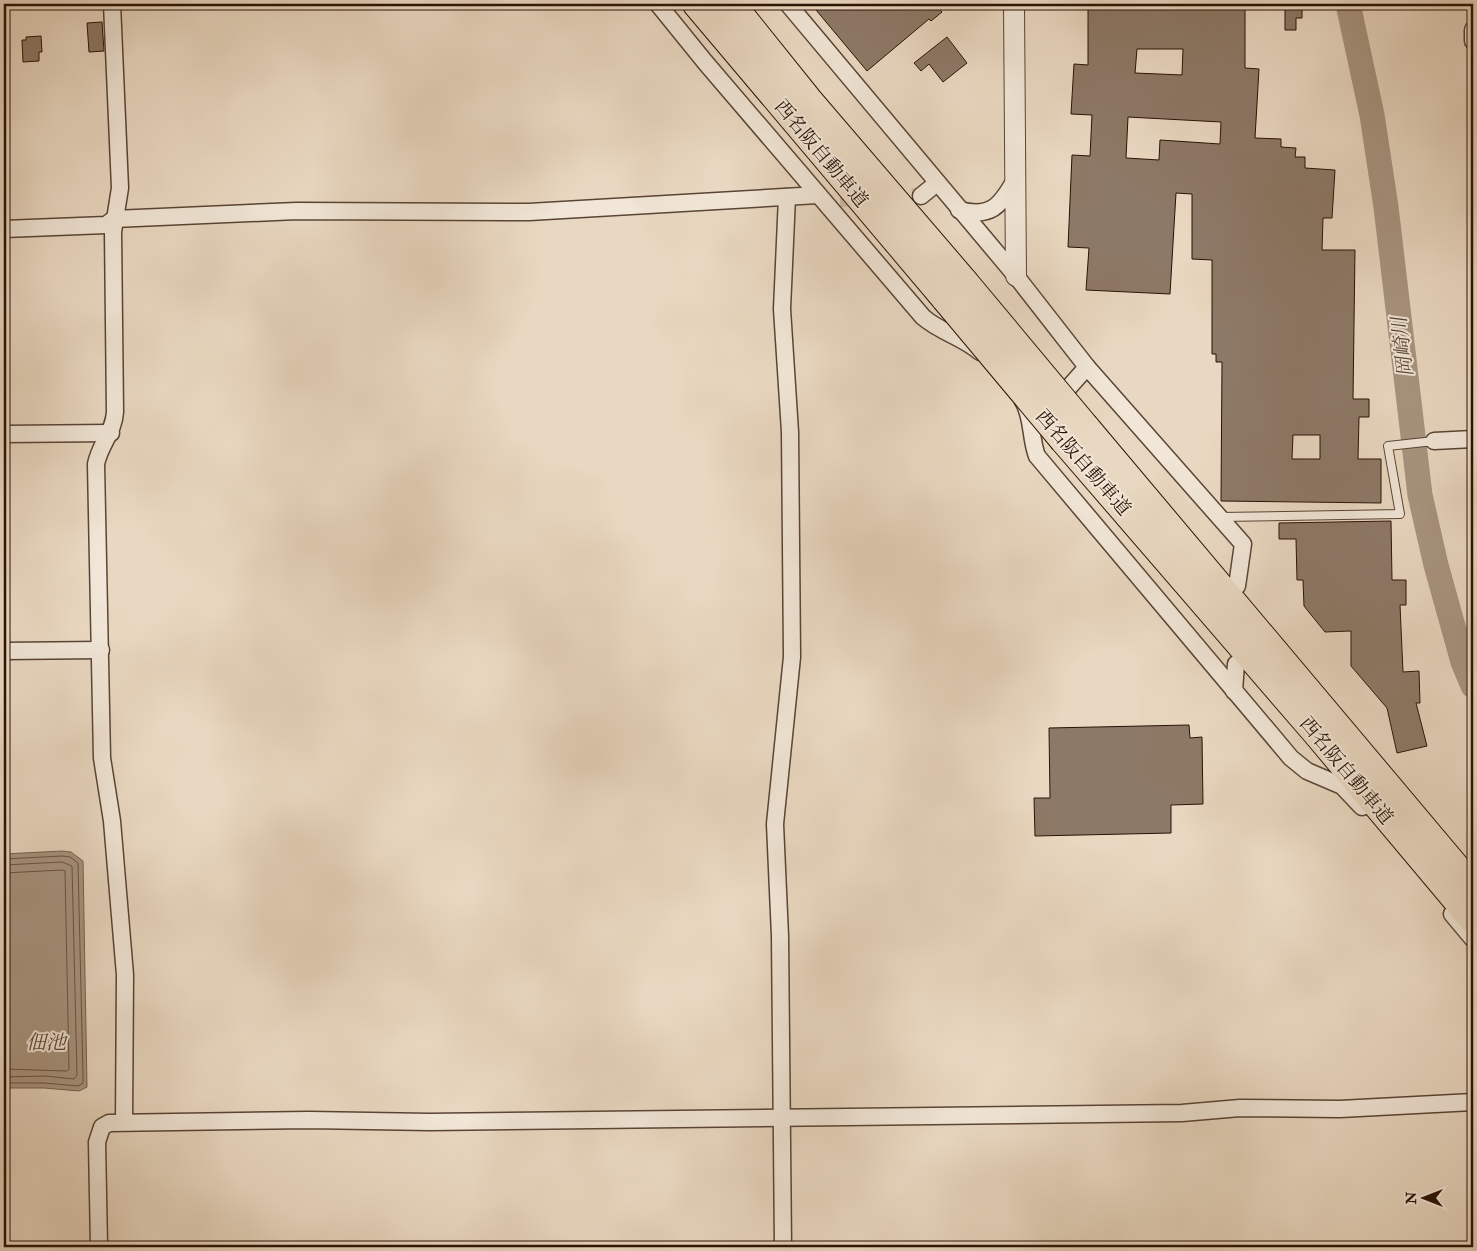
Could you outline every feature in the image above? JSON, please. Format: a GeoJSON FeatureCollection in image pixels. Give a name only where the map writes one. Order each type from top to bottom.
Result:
{"type":"FeatureCollection","features":[{"type":"Feature","properties":{"kind":"highway","name":"西名阪自動車道"},"geometry":{"type":"LineString","coordinates":[[697,4],[955,291],[1323,725],[1473,888]]}},
{"type":"Feature","properties":{"kind":"highway","name":"西名阪自動車道"},"geometry":{"type":"LineString","coordinates":[[730,4],[808,100],[955,291]]}},
{"type":"Feature","properties":{"kind":"highway","name":"西名阪自動車道"},"geometry":{"type":"LineString","coordinates":[[1323,725],[1473,919]]}},
{"type":"Feature","properties":{"kind":"street"},"geometry":{"type":"LineString","coordinates":[[112,4],[120,188],[114,219],[115,412],[111,433],[98,453],[96,464],[102,650],[102,758],[112,821],[125,974],[124,1122]]}},
{"type":"Feature","properties":{"kind":"street"},"geometry":{"type":"LineString","coordinates":[[658,4],[818,195],[835,203],[923,317],[931,324],[968,343],[979,351],[1021,398],[1027,407],[1032,443],[1037,456],[1299,767],[1342,786],[1473,939]]}},
{"type":"Feature","properties":{"kind":"street"},"geometry":{"type":"LineString","coordinates":[[788,4],[936,183],[1016,276],[1088,367],[1218,517],[1244,544],[1237,586]]}},
{"type":"Feature","properties":{"kind":"street"},"geometry":{"type":"LineString","coordinates":[[1014,4],[1016,276]]}},
{"type":"Feature","properties":{"kind":"street"},"geometry":{"type":"LineString","coordinates":[[1473,30],[1473,41]]}},
{"type":"Feature","properties":{"kind":"street"},"geometry":{"type":"LineString","coordinates":[[959,210],[975,214],[990,211],[1003,199],[1015,180]]}},
{"type":"Feature","properties":{"kind":"street"},"geometry":{"type":"LineString","coordinates":[[921,196],[936,183]]}},
{"type":"Feature","properties":{"kind":"street"},"geometry":{"type":"LineString","coordinates":[[4,229],[106,226],[114,219],[296,211],[530,212],[818,195]]}},
{"type":"Feature","properties":{"kind":"street"},"geometry":{"type":"LineString","coordinates":[[783,1247],[780,936],[775,824],[792,657],[790,432],[782,309],[788,197]]}},
{"type":"Feature","properties":{"kind":"street"},"geometry":{"type":"LineString","coordinates":[[1030,430],[1088,367]]}},
{"type":"Feature","properties":{"kind":"street"},"geometry":{"type":"LineString","coordinates":[[4,434],[111,433]]}},
{"type":"Feature","properties":{"kind":"street"},"geometry":{"type":"LineString","coordinates":[[1434,441],[1473,439]]}},
{"type":"Feature","properties":{"kind":"street"},"geometry":{"type":"LineString","coordinates":[[4,651],[102,650]]}},
{"type":"Feature","properties":{"kind":"street"},"geometry":{"type":"LineString","coordinates":[[1234,690],[1236,664]]}},
{"type":"Feature","properties":{"kind":"street"},"geometry":{"type":"LineString","coordinates":[[99,1247],[97,1142],[102,1127],[109,1123],[330,1120],[430,1122],[1182,1113],[1240,1108],[1340,1109],[1473,1102]]}},
{"type":"Feature","properties":{"kind":"lane"},"geometry":{"type":"LineString","coordinates":[[1218,517],[1400,514],[1388,446],[1434,441]]}},
{"type":"Feature","properties":{"kind":"water","name":"佃池"},"geometry":{"type":"Polygon","coordinates":[[[71,852],[83,861],[87,1087],[79,1091],[44,1088],[4,1088],[4,854],[71,852]]]}},
{"type":"Feature","properties":{"kind":"building"},"geometry":{"type":"Polygon","coordinates":[[[811,4],[935,4],[942,12],[931,21],[929,19],[867,71],[811,4]]]}},
{"type":"Feature","properties":{"kind":"building"},"geometry":{"type":"Polygon","coordinates":[[[1088,4],[1245,4],[1245,68],[1259,69],[1255,138],[1281,139],[1281,147],[1296,148],[1295,157],[1305,157],[1305,168],[1335,170],[1332,218],[1323,218],[1322,250],[1355,250],[1353,399],[1369,399],[1369,417],[1359,417],[1358,459],[1381,459],[1381,503],[1221,501],[1222,362],[1216,362],[1216,354],[1212,354],[1212,260],[1192,259],[1192,194],[1176,193],[1170,294],[1086,290],[1089,248],[1068,247],[1072,155],[1090,156],[1092,115],[1071,114],[1074,64],[1088,65],[1088,4]],[[1137,49],[1135,73],[1182,75],[1183,49],[1137,49]],[[1128,117],[1126,158],[1159,160],[1160,140],[1220,144],[1221,122],[1128,117]],[[1293,435],[1292,459],[1320,459],[1320,435],[1293,435]]]}},
{"type":"Feature","properties":{"kind":"building"},"geometry":{"type":"Polygon","coordinates":[[[1285,4],[1302,4],[1302,18],[1296,18],[1296,30],[1285,30],[1285,4]]]}},
{"type":"Feature","properties":{"kind":"building"},"geometry":{"type":"Polygon","coordinates":[[[102,22],[104,51],[89,52],[87,23],[102,22]]]}},
{"type":"Feature","properties":{"kind":"building"},"geometry":{"type":"Polygon","coordinates":[[[41,36],[42,52],[39,52],[39,61],[23,62],[22,40],[26,40],[26,37],[41,36]]]}},
{"type":"Feature","properties":{"kind":"building"},"geometry":{"type":"Polygon","coordinates":[[[947,37],[967,63],[943,82],[929,64],[921,71],[914,63],[947,37]]]}},
{"type":"Feature","properties":{"kind":"building"},"geometry":{"type":"Polygon","coordinates":[[[1391,521],[1392,580],[1406,580],[1406,605],[1400,605],[1403,672],[1419,671],[1420,703],[1416,703],[1427,746],[1397,753],[1387,708],[1351,666],[1351,631],[1325,632],[1304,606],[1303,580],[1297,580],[1296,539],[1279,539],[1279,523],[1391,521]]]}},
{"type":"Feature","properties":{"kind":"building"},"geometry":{"type":"Polygon","coordinates":[[[1189,725],[1190,738],[1202,737],[1203,804],[1171,805],[1171,833],[1035,836],[1034,798],[1050,798],[1049,728],[1189,725]]]}},
{"type":"Feature","properties":{"kind":"waterway","name":"岡崎川"},"geometry":{"type":"LineString","coordinates":[[1348,4],[1372,115],[1386,207],[1420,495],[1436,565],[1463,662],[1473,686]]}},
{"type":"Feature","properties":{"kind":"tunnel"},"geometry":{"type":"LineString","coordinates":[[840,199],[921,196]]}}]}
